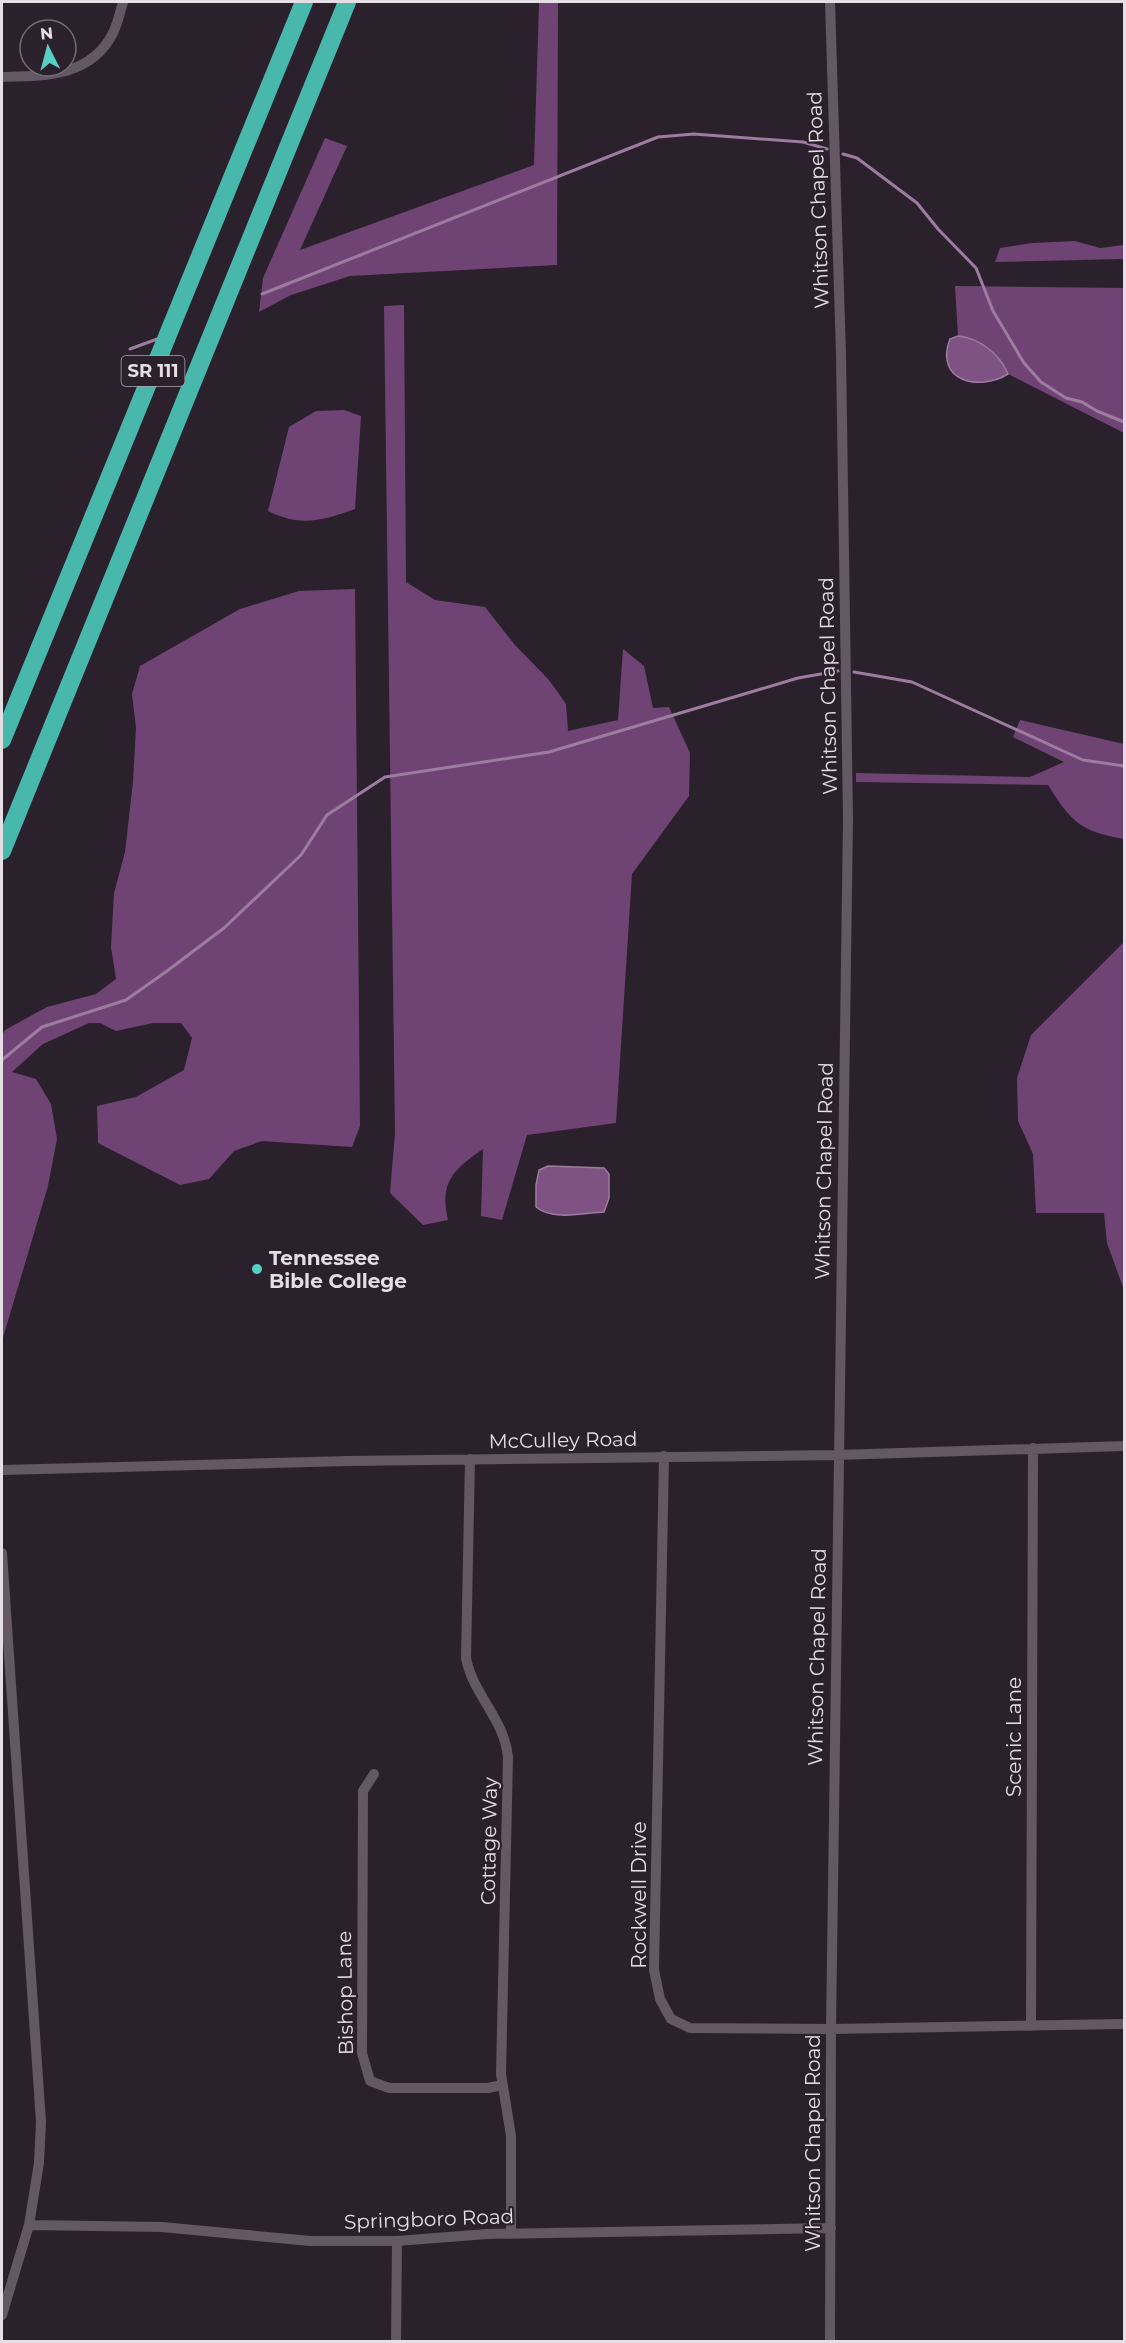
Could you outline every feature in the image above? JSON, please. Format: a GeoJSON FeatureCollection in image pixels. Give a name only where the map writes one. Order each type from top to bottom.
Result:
{"type":"FeatureCollection","features":[{"type":"Feature","properties":{"kind":"highway","name":"SR 111"},"geometry":{"type":"LineString","coordinates":[[2,740],[304,2]]}},
{"type":"Feature","properties":{"kind":"highway","name":"SR 111"},"geometry":{"type":"LineString","coordinates":[[2,850],[347,2]]}},
{"type":"Feature","properties":{"kind":"street"},"geometry":{"type":"LineString","coordinates":[[2,77],[54,75],[81,66],[113,33],[123,2]]}},
{"type":"Feature","properties":{"kind":"street","name":"Whitson Chapel Road"},"geometry":{"type":"LineString","coordinates":[[830,2],[841,354],[848,819],[837,1455],[830,2342]]}},
{"type":"Feature","properties":{"kind":"street","name":"McCulley Road"},"geometry":{"type":"LineString","coordinates":[[2,1470],[470,1459],[837,1455],[1125,1446]]}},
{"type":"Feature","properties":{"kind":"street","name":"Scenic Lane"},"geometry":{"type":"LineString","coordinates":[[1030,2026],[1033,1448]]}},
{"type":"Feature","properties":{"kind":"street","name":"Rockwell Drive"},"geometry":{"type":"LineString","coordinates":[[664,1456],[654,1970],[660,1999],[671,2019],[690,2028],[831,2029],[1125,2024]]}},
{"type":"Feature","properties":{"kind":"street","name":"Cottage Way"},"geometry":{"type":"LineString","coordinates":[[470,1459],[466,1658],[472,1683],[499,1722],[508,1757],[502,2085],[511,2136],[511,2234]]}},
{"type":"Feature","properties":{"kind":"street"},"geometry":{"type":"LineString","coordinates":[[2,1553],[41,2122],[39,2163],[29,2225],[2,2315]]}},
{"type":"Feature","properties":{"kind":"street","name":"Bishop Lane"},"geometry":{"type":"LineString","coordinates":[[374,1774],[363,1791],[362,2053],[365,2071],[370,2081],[389,2088],[502,2085]]}},
{"type":"Feature","properties":{"kind":"street","name":"Springboro Road"},"geometry":{"type":"LineString","coordinates":[[29,2225],[162,2228],[310,2241],[397,2241],[511,2234],[831,2228]]}},
{"type":"Feature","properties":{"kind":"street"},"geometry":{"type":"LineString","coordinates":[[396,2342],[397,2241]]}},
{"type":"Feature","properties":{"kind":"shaded area"},"geometry":{"type":"Polygon","coordinates":[[[539,2],[558,2],[557,265],[350,276],[291,295],[259,312],[263,278],[325,138],[347,146],[300,250],[534,165],[539,2]]]}},
{"type":"Feature","properties":{"kind":"shaded area"},"geometry":{"type":"Polygon","coordinates":[[[1075,241],[1100,248],[1124,245],[1124,259],[995,262],[1000,248],[1032,243],[1075,241]]]}},
{"type":"Feature","properties":{"kind":"shaded area"},"geometry":{"type":"Polygon","coordinates":[[[955,286],[1124,288],[1124,433],[1008,374],[1000,360],[988,349],[973,340],[958,336],[955,286]]]}},
{"type":"Feature","properties":{"kind":"shaded area"},"geometry":{"type":"Polygon","coordinates":[[[404,305],[406,582],[435,600],[485,607],[515,645],[549,680],[566,704],[568,731],[618,720],[623,649],[644,666],[653,708],[669,707],[690,753],[689,796],[632,874],[616,1123],[527,1135],[502,1220],[481,1216],[483,1149],[457,1170],[447,1186],[448,1220],[423,1225],[390,1193],[395,1133],[384,306],[404,305]]]}},
{"type":"Feature","properties":{"kind":"shaded area"},"geometry":{"type":"Polygon","coordinates":[[[958,336],[974,340],[988,348],[1000,360],[1008,374],[984,382],[973,382],[962,379],[954,373],[948,365],[947,353],[950,339],[958,336]]]}},
{"type":"Feature","properties":{"kind":"shaded area"},"geometry":{"type":"Polygon","coordinates":[[[344,410],[361,416],[355,509],[332,517],[301,521],[268,511],[289,427],[316,411],[344,410]]]}},
{"type":"Feature","properties":{"kind":"shaded area"},"geometry":{"type":"Polygon","coordinates":[[[355,589],[360,1126],[352,1147],[262,1141],[234,1151],[209,1179],[180,1185],[98,1143],[97,1106],[136,1097],[184,1070],[192,1038],[181,1023],[153,1023],[116,1031],[100,1023],[89,1023],[43,1044],[12,1072],[36,1079],[51,1104],[57,1139],[48,1186],[2,1341],[2,1035],[5,1030],[47,1007],[96,994],[116,979],[111,947],[114,893],[125,852],[136,728],[132,694],[140,666],[240,609],[299,591],[355,589]]]}},
{"type":"Feature","properties":{"kind":"shaded area"},"geometry":{"type":"Polygon","coordinates":[[[1020,720],[1124,744],[1124,839],[1097,832],[1078,823],[1063,808],[1048,785],[856,782],[856,773],[1030,777],[1064,762],[1013,737],[1020,720]]]}},
{"type":"Feature","properties":{"kind":"shaded area"},"geometry":{"type":"Polygon","coordinates":[[[1124,942],[1124,1290],[1107,1243],[1104,1213],[1036,1213],[1033,1154],[1018,1121],[1017,1078],[1031,1035],[1124,942]]]}},
{"type":"Feature","properties":{"kind":"shaded area"},"geometry":{"type":"Polygon","coordinates":[[[548,1166],[604,1168],[609,1174],[609,1198],[604,1212],[560,1215],[551,1214],[536,1207],[539,1170],[548,1166]]]}},
{"type":"Feature","properties":{"kind":"waterway"},"geometry":{"type":"LineString","coordinates":[[262,294],[658,137],[694,134],[803,142],[827,149]]}},
{"type":"Feature","properties":{"kind":"waterway"},"geometry":{"type":"LineString","coordinates":[[843,154],[857,158],[917,203],[938,229],[976,268],[993,311],[1024,363],[1041,382],[1066,398],[1082,402],[1124,422]]}},
{"type":"Feature","properties":{"kind":"waterway"},"geometry":{"type":"LineString","coordinates":[[130,349],[160,338]]}},
{"type":"Feature","properties":{"kind":"waterway"},"geometry":{"type":"LineString","coordinates":[[2,1060],[42,1027],[126,1000],[167,971],[224,928],[301,855],[327,815],[385,777],[549,752],[798,678],[838,671]]}},
{"type":"Feature","properties":{"kind":"waterway"},"geometry":{"type":"LineString","coordinates":[[854,672],[912,682],[1083,760],[1124,766]]}},
{"type":"Feature","properties":{"kind":"place","name":"Tennessee Bible College"},"geometry":{"type":"Point","coordinates":[257,1269]}}]}
